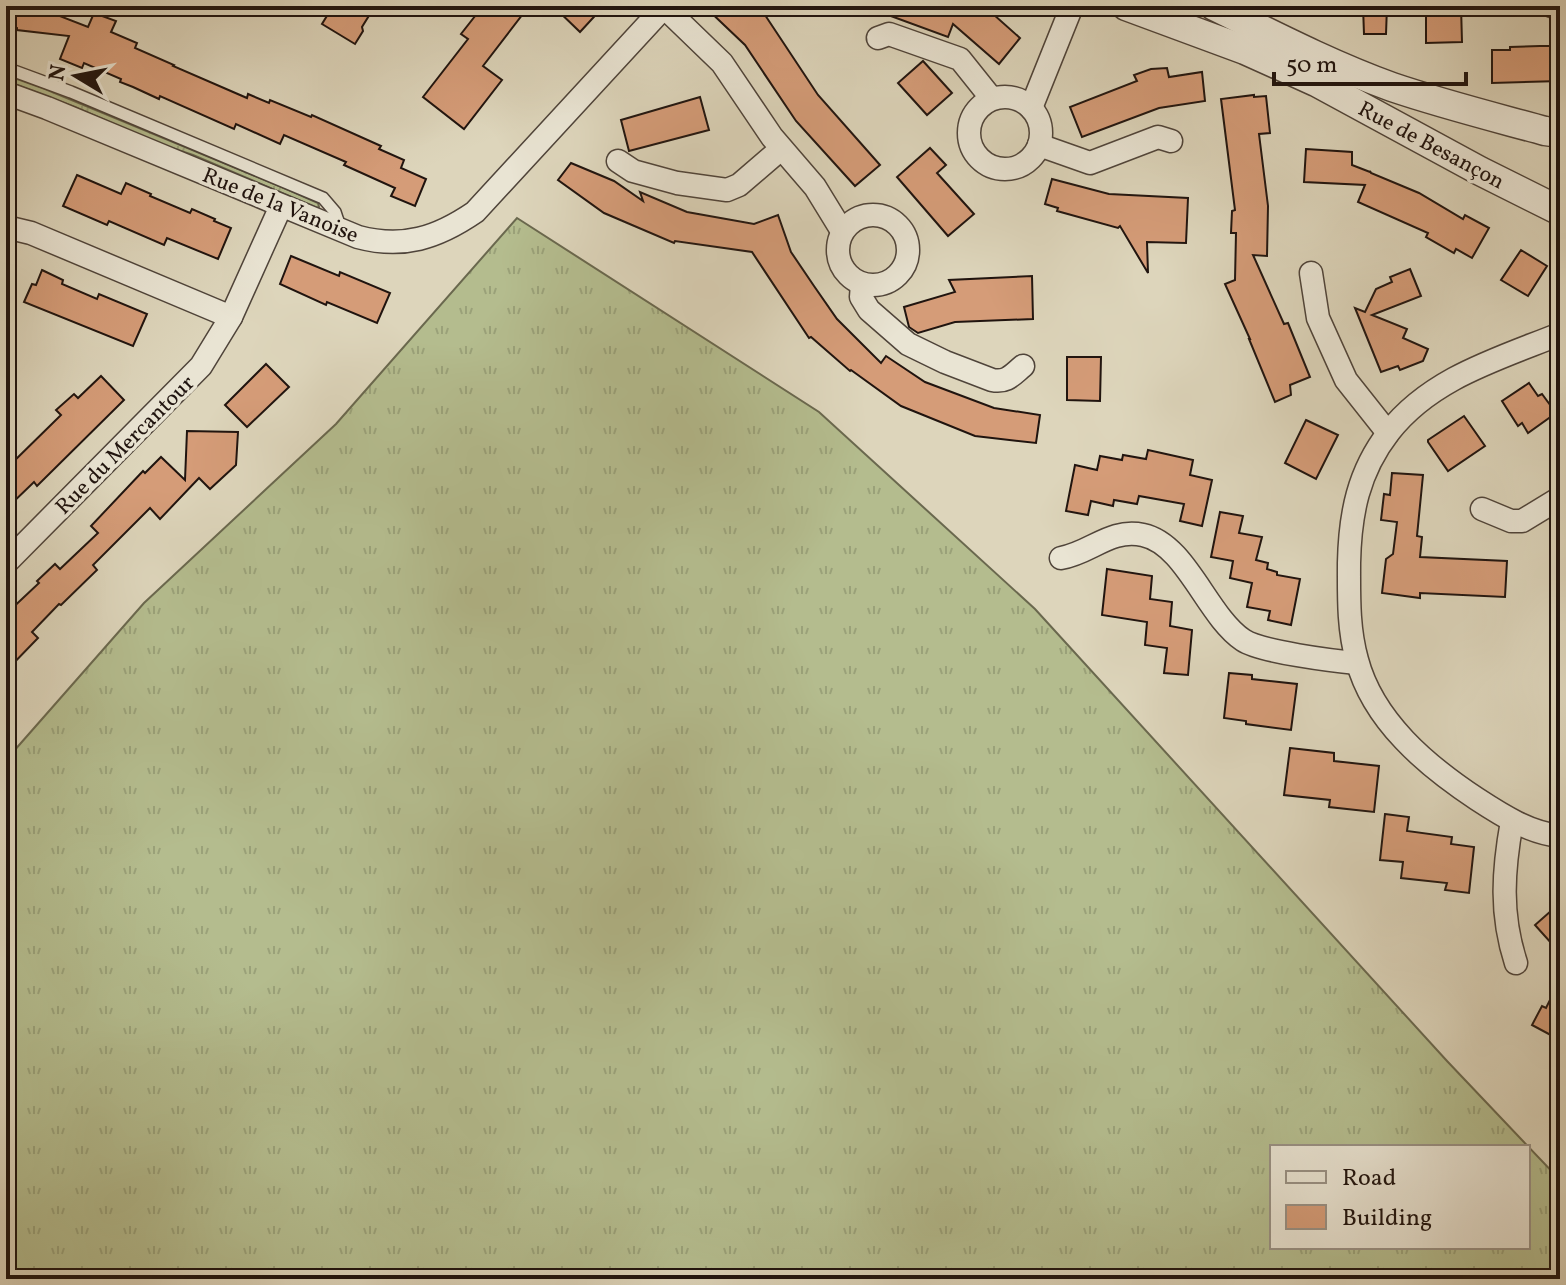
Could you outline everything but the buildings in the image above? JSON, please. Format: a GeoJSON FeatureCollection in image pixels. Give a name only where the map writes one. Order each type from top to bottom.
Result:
{"type":"FeatureCollection","features":[{"type":"Feature","properties":{"kind":"street"},"geometry":{"type":"LineString","coordinates":[[664,6],[722,63],[781,149],[815,187],[842,231]]}},
{"type":"Feature","properties":{"kind":"street","name":"Rue de la Vanoise"},"geometry":{"type":"LineString","coordinates":[[6,93],[341,230],[372,241],[402,242],[429,237],[475,212],[664,6]]}},
{"type":"Feature","properties":{"kind":"street"},"geometry":{"type":"LineString","coordinates":[[1031,108],[1072,6]]}},
{"type":"Feature","properties":{"kind":"street","name":"Rue de Besançon"},"geometry":{"type":"LineString","coordinates":[[1126,6],[1245,50],[1316,82],[1560,211]]}},
{"type":"Feature","properties":{"kind":"street","name":"Rue de Besançon"},"geometry":{"type":"LineString","coordinates":[[1214,6],[1308,52],[1387,85],[1560,133]]}},
{"type":"Feature","properties":{"kind":"street"},"geometry":{"type":"LineString","coordinates":[[1552,6],[1560,7]]}},
{"type":"Feature","properties":{"kind":"street"},"geometry":{"type":"LineString","coordinates":[[878,38],[889,34],[960,59],[992,99]]}},
{"type":"Feature","properties":{"kind":"street"},"geometry":{"type":"LineString","coordinates":[[1009,97],[1031,108],[1040,125],[1039,145],[1024,165],[1001,170],[979,159],[972,149],[969,126],[981,105],[992,99],[1009,97]]}},
{"type":"Feature","properties":{"kind":"street"},"geometry":{"type":"LineString","coordinates":[[1039,145],[1090,163],[1158,137],[1171,141]]}},
{"type":"Feature","properties":{"kind":"street"},"geometry":{"type":"LineString","coordinates":[[618,161],[633,171],[663,179],[727,190],[739,185],[781,149]]}},
{"type":"Feature","properties":{"kind":"street","name":"Rue du Mercantour"},"geometry":{"type":"LineString","coordinates":[[6,563],[201,366],[231,317],[281,206]]}},
{"type":"Feature","properties":{"kind":"street"},"geometry":{"type":"LineString","coordinates":[[868,214],[889,218],[898,224],[904,233],[908,253],[900,273],[882,284],[862,284],[852,278],[839,262],[837,251],[842,231],[858,217],[868,214]]}},
{"type":"Feature","properties":{"kind":"street"},"geometry":{"type":"LineString","coordinates":[[6,227],[31,233],[231,317]]}},
{"type":"Feature","properties":{"kind":"street"},"geometry":{"type":"LineString","coordinates":[[1311,273],[1318,318],[1346,380],[1388,433]]}},
{"type":"Feature","properties":{"kind":"street"},"geometry":{"type":"LineString","coordinates":[[862,284],[861,297],[869,310],[908,344],[992,380],[1007,380],[1023,366]]}},
{"type":"Feature","properties":{"kind":"street"},"geometry":{"type":"LineString","coordinates":[[1560,334],[1458,376],[1420,399],[1388,433],[1358,487],[1349,551],[1349,598],[1357,663],[1392,727],[1411,748],[1458,786],[1512,821],[1560,836]]}},
{"type":"Feature","properties":{"kind":"street"},"geometry":{"type":"LineString","coordinates":[[1482,509],[1511,521],[1522,521],[1560,498]]}},
{"type":"Feature","properties":{"kind":"street"},"geometry":{"type":"LineString","coordinates":[[1061,558],[1112,536],[1145,535],[1163,543],[1229,629],[1245,642],[1357,663]]}},
{"type":"Feature","properties":{"kind":"street"},"geometry":{"type":"LineString","coordinates":[[1512,821],[1504,893],[1508,940],[1516,963]]}},
{"type":"Feature","properties":{"kind":"lane"},"geometry":{"type":"LineString","coordinates":[[6,68],[71,92],[323,198],[335,212],[341,230]]}},
{"type":"Feature","properties":{"kind":"green space"},"geometry":{"type":"Polygon","coordinates":[[[6,75],[291,191],[318,203],[319,207],[6,81],[6,75]]]}},
{"type":"Feature","properties":{"kind":"green space"},"geometry":{"type":"Polygon","coordinates":[[[517,218],[819,412],[1035,609],[1527,1145],[1270,1145],[1270,1249],[1530,1249],[1530,1148],[1560,1180],[1560,1279],[6,1279],[6,760],[144,603],[336,424],[517,218]]]}}]}
